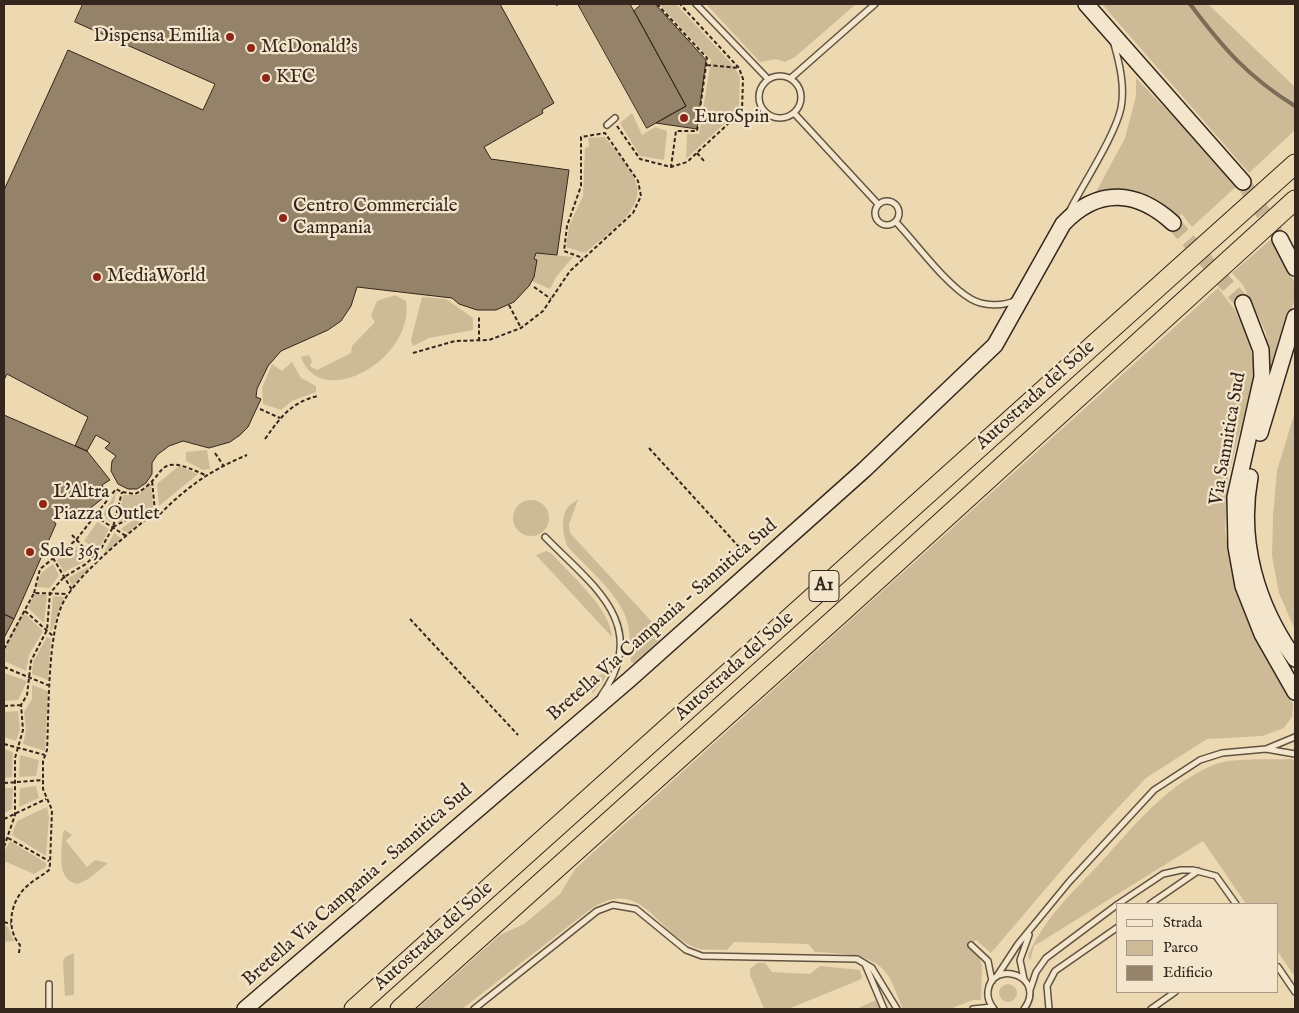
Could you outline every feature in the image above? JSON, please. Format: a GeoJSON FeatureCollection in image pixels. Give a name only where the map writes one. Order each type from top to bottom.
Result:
{"type":"FeatureCollection","features":[{"type":"Feature","properties":{"kind":"highway","name":"Autostrada del Sole"},"geometry":{"type":"LineString","coordinates":[[354,1009],[1295,164]]}},
{"type":"Feature","properties":{"kind":"highway","name":"Autostrada del Sole"},"geometry":{"type":"LineString","coordinates":[[400,1009],[840,614],[1295,200]]}},
{"type":"Feature","properties":{"kind":"street"},"geometry":{"type":"LineString","coordinates":[[1086,4],[1244,182]]}},
{"type":"Feature","properties":{"kind":"street"},"geometry":{"type":"LineString","coordinates":[[1063,224],[1078,208],[1110,198],[1132,199],[1146,203],[1173,223]]}},
{"type":"Feature","properties":{"kind":"street","name":"Bretella Via Campania - Sannitica Sud"},"geometry":{"type":"LineString","coordinates":[[244,1009],[398,880],[587,714],[630,679],[864,470],[995,345],[1063,224]]}},
{"type":"Feature","properties":{"kind":"street"},"geometry":{"type":"LineString","coordinates":[[1280,239],[1295,268]]}},
{"type":"Feature","properties":{"kind":"street","name":"Via Sannitica Sud"},"geometry":{"type":"LineString","coordinates":[[1243,303],[1261,350],[1262,377],[1235,497],[1236,547],[1243,586],[1262,634],[1295,692]]}},
{"type":"Feature","properties":{"kind":"street","name":"Via Sannitica Sud"},"geometry":{"type":"LineString","coordinates":[[1295,317],[1263,420],[1246,499],[1248,546],[1256,585],[1277,634],[1295,659]]}},
{"type":"Feature","properties":{"kind":"lane"},"geometry":{"type":"LineString","coordinates":[[696,4],[768,79]]}},
{"type":"Feature","properties":{"kind":"lane"},"geometry":{"type":"LineString","coordinates":[[791,78],[875,4]]}},
{"type":"Feature","properties":{"kind":"lane"},"geometry":{"type":"LineString","coordinates":[[1063,224],[1111,134],[1121,109],[1123,83],[1111,32]]}},
{"type":"Feature","properties":{"kind":"lane"},"geometry":{"type":"LineString","coordinates":[[779,75],[791,78],[796,82],[801,95],[798,108],[794,113],[777,118],[763,109],[759,96],[763,84],[768,79],[779,75]]}},
{"type":"Feature","properties":{"kind":"lane"},"geometry":{"type":"LineString","coordinates":[[794,113],[878,204]]}},
{"type":"Feature","properties":{"kind":"lane"},"geometry":{"type":"LineString","coordinates":[[606,125],[614,119]]}},
{"type":"Feature","properties":{"kind":"lane"},"geometry":{"type":"LineString","coordinates":[[878,204],[889,201],[896,205],[899,212],[896,222]]}},
{"type":"Feature","properties":{"kind":"lane"},"geometry":{"type":"LineString","coordinates":[[878,204],[875,214],[878,220],[888,225],[896,222]]}},
{"type":"Feature","properties":{"kind":"lane"},"geometry":{"type":"LineString","coordinates":[[896,222],[958,289],[972,299],[1000,304],[1013,302],[1024,295]]}},
{"type":"Feature","properties":{"kind":"lane"},"geometry":{"type":"LineString","coordinates":[[545,537],[604,597],[615,615],[621,636],[618,662],[603,694],[587,714]]}},
{"type":"Feature","properties":{"kind":"lane"},"geometry":{"type":"LineString","coordinates":[[1266,749],[1295,736]]}},
{"type":"Feature","properties":{"kind":"lane"},"geometry":{"type":"LineString","coordinates":[[973,1009],[993,1008],[988,994],[992,981],[1018,944],[1069,882],[1154,790],[1200,760],[1222,753],[1266,749],[1295,754]]}},
{"type":"Feature","properties":{"kind":"lane"},"geometry":{"type":"LineString","coordinates":[[1120,903],[1163,874],[1181,870],[1198,871],[1216,876],[1235,903]]}},
{"type":"Feature","properties":{"kind":"lane"},"geometry":{"type":"LineString","coordinates":[[1151,903],[1198,871]]}},
{"type":"Feature","properties":{"kind":"lane"},"geometry":{"type":"LineString","coordinates":[[474,1009],[597,911],[613,904],[636,909],[686,950],[702,956],[856,959],[872,968],[897,1009]]}},
{"type":"Feature","properties":{"kind":"lane"},"geometry":{"type":"LineString","coordinates":[[1024,1009],[1029,1006],[1030,990],[1036,972],[1046,958],[1116,906]]}},
{"type":"Feature","properties":{"kind":"lane"},"geometry":{"type":"LineString","coordinates":[[1049,1009],[1046,986],[1055,971],[1116,928]]}},
{"type":"Feature","properties":{"kind":"lane"},"geometry":{"type":"LineString","coordinates":[[1030,990],[1025,980],[1020,960],[1031,930]]}},
{"type":"Feature","properties":{"kind":"lane"},"geometry":{"type":"LineString","coordinates":[[971,944],[988,961],[992,981]]}},
{"type":"Feature","properties":{"kind":"lane"},"geometry":{"type":"LineString","coordinates":[[864,964],[884,1009]]}},
{"type":"Feature","properties":{"kind":"lane"},"geometry":{"type":"LineString","coordinates":[[1279,968],[1295,992]]}},
{"type":"Feature","properties":{"kind":"lane"},"geometry":{"type":"LineString","coordinates":[[997,976],[1010,973],[1025,980]]}},
{"type":"Feature","properties":{"kind":"lane"},"geometry":{"type":"LineString","coordinates":[[49,984],[49,1009]]}},
{"type":"Feature","properties":{"kind":"lane"},"geometry":{"type":"LineString","coordinates":[[1150,1009],[1174,993]]}},
{"type":"Feature","properties":{"kind":"path"},"geometry":{"type":"LineString","coordinates":[[657,4],[708,58],[697,131],[676,132],[671,167]]}},
{"type":"Feature","properties":{"kind":"path"},"geometry":{"type":"LineString","coordinates":[[614,119],[640,159],[671,167],[687,162],[742,110],[743,79],[738,68],[680,4]]}},
{"type":"Feature","properties":{"kind":"path"},"geometry":{"type":"LineString","coordinates":[[707,65],[738,68]]}},
{"type":"Feature","properties":{"kind":"path"},"geometry":{"type":"LineString","coordinates":[[413,353],[455,342],[505,336],[521,328],[543,311],[570,271],[633,213],[641,196],[638,181],[605,133],[582,137],[581,186],[567,226],[564,251],[583,258]]}},
{"type":"Feature","properties":{"kind":"path"},"geometry":{"type":"LineString","coordinates":[[697,153],[705,162]]}},
{"type":"Feature","properties":{"kind":"path"},"geometry":{"type":"LineString","coordinates":[[534,287],[551,299]]}},
{"type":"Feature","properties":{"kind":"path"},"geometry":{"type":"LineString","coordinates":[[509,305],[521,328]]}},
{"type":"Feature","properties":{"kind":"path"},"geometry":{"type":"LineString","coordinates":[[478,340],[479,316]]}},
{"type":"Feature","properties":{"kind":"path"},"geometry":{"type":"LineString","coordinates":[[264,439],[293,405],[318,396]]}},
{"type":"Feature","properties":{"kind":"path"},"geometry":{"type":"LineString","coordinates":[[260,410],[280,418]]}},
{"type":"Feature","properties":{"kind":"path"},"geometry":{"type":"LineString","coordinates":[[649,448],[740,548]]}},
{"type":"Feature","properties":{"kind":"path"},"geometry":{"type":"LineString","coordinates":[[215,453],[223,465]]}},
{"type":"Feature","properties":{"kind":"path"},"geometry":{"type":"LineString","coordinates":[[113,528],[134,516],[155,512],[160,514],[182,492],[206,475],[223,465],[247,455]]}},
{"type":"Feature","properties":{"kind":"path"},"geometry":{"type":"LineString","coordinates":[[4,649],[17,621],[25,611],[34,593],[40,569],[76,540],[116,489],[135,494],[152,480],[161,469],[173,465],[189,467],[206,475]]}},
{"type":"Feature","properties":{"kind":"path"},"geometry":{"type":"LineString","coordinates":[[152,480],[155,512]]}},
{"type":"Feature","properties":{"kind":"path"},"geometry":{"type":"LineString","coordinates":[[4,847],[15,814],[15,758],[23,730],[21,705],[27,695],[31,661],[47,630],[50,594],[64,577],[94,558],[113,528],[122,492]]}},
{"type":"Feature","properties":{"kind":"path"},"geometry":{"type":"LineString","coordinates":[[19,953],[20,945],[14,936],[12,924],[16,900],[26,887],[49,870],[50,862],[52,810],[46,799],[43,780],[57,618],[68,594],[126,536],[155,512]]}},
{"type":"Feature","properties":{"kind":"path"},"geometry":{"type":"LineString","coordinates":[[95,516],[126,536]]}},
{"type":"Feature","properties":{"kind":"path"},"geometry":{"type":"LineString","coordinates":[[72,535],[98,563]]}},
{"type":"Feature","properties":{"kind":"path"},"geometry":{"type":"LineString","coordinates":[[53,558],[72,590]]}},
{"type":"Feature","properties":{"kind":"path"},"geometry":{"type":"LineString","coordinates":[[34,593],[68,594]]}},
{"type":"Feature","properties":{"kind":"path"},"geometry":{"type":"LineString","coordinates":[[25,611],[54,636]]}},
{"type":"Feature","properties":{"kind":"path"},"geometry":{"type":"LineString","coordinates":[[410,619],[518,735]]}},
{"type":"Feature","properties":{"kind":"path"},"geometry":{"type":"LineString","coordinates":[[4,667],[50,687]]}},
{"type":"Feature","properties":{"kind":"path"},"geometry":{"type":"LineString","coordinates":[[4,706],[21,705]]}},
{"type":"Feature","properties":{"kind":"path"},"geometry":{"type":"LineString","coordinates":[[4,744],[45,755]]}},
{"type":"Feature","properties":{"kind":"path"},"geometry":{"type":"LineString","coordinates":[[4,783],[43,780]]}},
{"type":"Feature","properties":{"kind":"path"},"geometry":{"type":"LineString","coordinates":[[4,819],[46,799]]}},
{"type":"Feature","properties":{"kind":"path"},"geometry":{"type":"LineString","coordinates":[[8,838],[50,862]]}},
{"type":"Feature","properties":{"kind":"path"},"geometry":{"type":"LineString","coordinates":[[4,922],[12,924]]}},
{"type":"Feature","properties":{"kind":"green space"},"geometry":{"type":"Polygon","coordinates":[[[659,4],[676,4],[730,62],[740,76],[739,106],[734,115],[686,159],[687,134],[699,134],[711,60],[659,4]]]}},
{"type":"Feature","properties":{"kind":"green space"},"geometry":{"type":"Polygon","coordinates":[[[706,4],[856,4],[795,57],[785,62],[776,59],[760,62],[706,4]]]}},
{"type":"Feature","properties":{"kind":"green space"},"geometry":{"type":"Polygon","coordinates":[[[1102,4],[1208,4],[1295,87],[1295,130],[1249,173],[1102,4]]]}},
{"type":"Feature","properties":{"kind":"green space"},"geometry":{"type":"Polygon","coordinates":[[[1136,78],[1239,184],[1192,227],[1182,214],[1178,216],[1150,196],[1121,190],[1096,192],[1125,138],[1136,96],[1136,78]]]}},
{"type":"Feature","properties":{"kind":"green space"},"geometry":{"type":"Polygon","coordinates":[[[632,113],[642,135],[655,127],[667,131],[664,160],[640,156],[620,123],[632,113]]]}},
{"type":"Feature","properties":{"kind":"green space"},"geometry":{"type":"Polygon","coordinates":[[[605,137],[632,173],[637,186],[637,196],[634,205],[620,223],[585,253],[566,247],[569,226],[583,196],[585,148],[589,147],[588,138],[605,137]]]}},
{"type":"Feature","properties":{"kind":"green space"},"geometry":{"type":"Polygon","coordinates":[[[1270,240],[1275,242],[1295,284],[1294,301],[1275,366],[1270,368],[1266,333],[1243,285],[1232,273],[1270,240]]]}},
{"type":"Feature","properties":{"kind":"green space"},"geometry":{"type":"Polygon","coordinates":[[[536,253],[573,257],[556,277],[550,289],[532,281],[536,253]]]}},
{"type":"Feature","properties":{"kind":"green space"},"geometry":{"type":"Polygon","coordinates":[[[1218,288],[1235,310],[1249,337],[1255,373],[1228,477],[1225,530],[1234,582],[1264,655],[1293,704],[1292,717],[1284,728],[1262,736],[1207,739],[1146,778],[1083,845],[991,953],[976,940],[967,946],[979,958],[982,965],[981,1000],[973,1000],[950,1009],[903,1009],[889,977],[883,969],[866,959],[846,954],[815,952],[808,944],[734,942],[727,950],[700,949],[682,941],[647,910],[635,902],[622,899],[607,901],[588,911],[462,1009],[417,1009],[500,935],[524,924],[560,894],[576,868],[1218,288]]]}},
{"type":"Feature","properties":{"kind":"green space"},"geometry":{"type":"Polygon","coordinates":[[[395,295],[406,301],[405,323],[396,342],[382,359],[364,372],[345,379],[327,380],[311,373],[301,357],[309,355],[312,361],[310,366],[317,370],[351,353],[352,346],[375,322],[371,316],[377,301],[395,295]]]}},
{"type":"Feature","properties":{"kind":"green space"},"geometry":{"type":"Polygon","coordinates":[[[422,297],[446,299],[473,318],[473,330],[429,338],[413,346],[411,340],[422,297]]]}},
{"type":"Feature","properties":{"kind":"green space"},"geometry":{"type":"Polygon","coordinates":[[[292,362],[301,378],[316,386],[316,392],[292,401],[281,410],[263,404],[262,388],[272,364],[282,371],[292,362]]]}},
{"type":"Feature","properties":{"kind":"green space"},"geometry":{"type":"Polygon","coordinates":[[[1295,412],[1295,630],[1279,593],[1272,556],[1277,470],[1295,412]]]}},
{"type":"Feature","properties":{"kind":"green space"},"geometry":{"type":"Polygon","coordinates":[[[207,450],[210,469],[203,470],[186,461],[186,452],[207,450]]]}},
{"type":"Feature","properties":{"kind":"green space"},"geometry":{"type":"Polygon","coordinates":[[[179,466],[198,474],[159,506],[157,484],[179,466]]]}},
{"type":"Feature","properties":{"kind":"green space"},"geometry":{"type":"Polygon","coordinates":[[[151,483],[153,510],[133,513],[118,523],[123,495],[138,495],[151,483]]]}},
{"type":"Feature","properties":{"kind":"green space"},"geometry":{"type":"Polygon","coordinates":[[[116,492],[111,522],[102,516],[116,492]]]}},
{"type":"Feature","properties":{"kind":"green space"},"geometry":{"type":"Polygon","coordinates":[[[578,499],[569,525],[570,533],[664,635],[644,656],[634,663],[631,662],[628,625],[619,604],[566,543],[563,527],[565,511],[578,499]]]}},
{"type":"Feature","properties":{"kind":"green space"},"geometry":{"type":"Polygon","coordinates":[[[531,500],[543,506],[549,518],[543,530],[531,536],[519,530],[513,518],[519,506],[531,500]]]}},
{"type":"Feature","properties":{"kind":"green space"},"geometry":{"type":"Polygon","coordinates":[[[146,516],[128,533],[121,529],[132,521],[146,516]]]}},
{"type":"Feature","properties":{"kind":"green space"},"geometry":{"type":"Polygon","coordinates":[[[97,522],[109,529],[98,551],[84,541],[97,522]]]}},
{"type":"Feature","properties":{"kind":"green space"},"geometry":{"type":"Polygon","coordinates":[[[114,533],[122,539],[103,555],[114,533]]]}},
{"type":"Feature","properties":{"kind":"green space"},"geometry":{"type":"Polygon","coordinates":[[[77,547],[84,562],[64,572],[57,560],[77,547]]]}},
{"type":"Feature","properties":{"kind":"green space"},"geometry":{"type":"Polygon","coordinates":[[[546,551],[551,553],[597,603],[610,626],[612,637],[536,555],[546,551]]]}},
{"type":"Feature","properties":{"kind":"green space"},"geometry":{"type":"Polygon","coordinates":[[[53,564],[59,575],[50,588],[37,587],[41,573],[53,564]]]}},
{"type":"Feature","properties":{"kind":"green space"},"geometry":{"type":"Polygon","coordinates":[[[88,567],[89,569],[72,586],[68,578],[88,567]]]}},
{"type":"Feature","properties":{"kind":"green space"},"geometry":{"type":"Polygon","coordinates":[[[34,594],[47,595],[44,623],[28,608],[34,594]]]}},
{"type":"Feature","properties":{"kind":"green space"},"geometry":{"type":"Polygon","coordinates":[[[53,596],[64,597],[52,630],[50,630],[53,596]]]}},
{"type":"Feature","properties":{"kind":"green space"},"geometry":{"type":"Polygon","coordinates":[[[24,613],[43,631],[29,655],[26,671],[4,661],[10,636],[24,613]]]}},
{"type":"Feature","properties":{"kind":"green space"},"geometry":{"type":"Polygon","coordinates":[[[47,637],[51,639],[48,680],[32,674],[33,662],[47,637]]]}},
{"type":"Feature","properties":{"kind":"green space"},"geometry":{"type":"Polygon","coordinates":[[[609,667],[605,678],[593,693],[587,687],[609,667]]]}},
{"type":"Feature","properties":{"kind":"green space"},"geometry":{"type":"Polygon","coordinates":[[[4,673],[27,681],[18,700],[4,701],[4,673]]]}},
{"type":"Feature","properties":{"kind":"green space"},"geometry":{"type":"Polygon","coordinates":[[[32,685],[48,691],[45,751],[23,744],[26,731],[24,712],[32,699],[32,685]]]}},
{"type":"Feature","properties":{"kind":"green space"},"geometry":{"type":"Polygon","coordinates":[[[18,711],[20,730],[16,741],[4,737],[4,712],[18,711]]]}},
{"type":"Feature","properties":{"kind":"green space"},"geometry":{"type":"Polygon","coordinates":[[[4,749],[13,752],[12,777],[4,778],[4,749]]]}},
{"type":"Feature","properties":{"kind":"green space"},"geometry":{"type":"Polygon","coordinates":[[[20,755],[39,760],[36,776],[19,777],[20,755]]]}},
{"type":"Feature","properties":{"kind":"green space"},"geometry":{"type":"Polygon","coordinates":[[[1292,759],[1295,761],[1295,977],[1279,953],[1279,903],[1245,903],[1203,841],[1034,946],[1030,961],[1028,956],[1034,942],[1051,917],[1152,807],[1180,783],[1196,773],[1221,762],[1292,759]]]}},
{"type":"Feature","properties":{"kind":"green space"},"geometry":{"type":"Polygon","coordinates":[[[36,786],[39,798],[19,807],[20,788],[36,786]]]}},
{"type":"Feature","properties":{"kind":"green space"},"geometry":{"type":"Polygon","coordinates":[[[4,788],[13,788],[12,809],[4,813],[4,788]]]}},
{"type":"Feature","properties":{"kind":"green space"},"geometry":{"type":"Polygon","coordinates":[[[47,807],[49,817],[46,856],[12,835],[17,821],[47,807]]]}},
{"type":"Feature","properties":{"kind":"green space"},"geometry":{"type":"Polygon","coordinates":[[[65,830],[72,835],[66,841],[87,867],[95,860],[108,863],[90,878],[78,884],[71,882],[63,871],[61,855],[63,832],[65,830]]]}},
{"type":"Feature","properties":{"kind":"green space"},"geometry":{"type":"Polygon","coordinates":[[[10,841],[46,863],[46,867],[34,874],[4,861],[4,852],[10,841]]]}},
{"type":"Feature","properties":{"kind":"green space"},"geometry":{"type":"Polygon","coordinates":[[[4,925],[8,927],[14,941],[4,942],[4,925]]]}},
{"type":"Feature","properties":{"kind":"green space"},"geometry":{"type":"Polygon","coordinates":[[[74,953],[74,995],[65,996],[63,962],[65,957],[74,953]]]}},
{"type":"Feature","properties":{"kind":"green space"},"geometry":{"type":"Polygon","coordinates":[[[757,963],[765,963],[772,972],[810,974],[820,966],[860,970],[862,978],[788,1009],[764,1009],[750,975],[750,969],[757,963]]]}},
{"type":"Feature","properties":{"kind":"green space"},"geometry":{"type":"Polygon","coordinates":[[[1008,984],[1014,987],[1017,993],[1014,999],[1008,1002],[1002,999],[999,993],[1002,987],[1008,984]]]}},
{"type":"Feature","properties":{"kind":"green space"},"geometry":{"type":"Polygon","coordinates":[[[876,1000],[880,1009],[856,1009],[876,1000]]]}},
{"type":"Feature","properties":{"kind":"building","name":"Centro Commerciale Campania"},"geometry":{"type":"Polygon","coordinates":[[[83,4],[500,4],[554,103],[542,110],[543,113],[484,147],[491,159],[569,170],[557,255],[536,253],[534,259],[537,260],[534,277],[529,286],[514,302],[496,310],[477,310],[459,304],[452,298],[357,287],[351,306],[341,321],[328,330],[281,351],[268,366],[257,389],[256,397],[261,399],[248,427],[240,435],[230,442],[209,448],[183,441],[169,446],[157,455],[152,463],[152,474],[146,483],[137,489],[128,489],[118,484],[111,471],[112,461],[116,456],[105,448],[110,443],[96,435],[87,451],[75,446],[88,417],[7,374],[4,380],[4,190],[68,50],[203,110],[215,84],[75,22],[83,4]]]}},
{"type":"Feature","properties":{"kind":"building"},"geometry":{"type":"Polygon","coordinates":[[[578,4],[630,4],[686,106],[647,128],[578,4]]]}},
{"type":"Feature","properties":{"kind":"building"},"geometry":{"type":"Polygon","coordinates":[[[642,4],[655,4],[706,60],[697,129],[656,123],[686,106],[634,11],[642,4]]]}},
{"type":"Feature","properties":{"kind":"building"},"geometry":{"type":"Polygon","coordinates":[[[4,415],[87,451],[110,480],[102,485],[108,494],[78,518],[69,508],[52,519],[56,524],[14,619],[4,614],[4,415]]]}},
{"type":"Feature","properties":{"kind":"building"},"geometry":{"type":"Polygon","coordinates":[[[4,614],[14,619],[4,638],[4,614]]]}},
{"type":"Feature","properties":{"kind":"waterway"},"geometry":{"type":"LineString","coordinates":[[1190,4],[1237,61],[1263,84],[1295,106]]}},
{"type":"Feature","properties":{"kind":"tunnel"},"geometry":{"type":"LineString","coordinates":[[1243,182],[1280,239]]}},
{"type":"Feature","properties":{"kind":"tunnel"},"geometry":{"type":"LineString","coordinates":[[1173,223],[1243,303]]}},
{"type":"Feature","properties":{"kind":"place","name":"Dispensa Emilia"},"geometry":{"type":"Point","coordinates":[230,37]}},
{"type":"Feature","properties":{"kind":"place","name":"McDonald's"},"geometry":{"type":"Point","coordinates":[251,48]}},
{"type":"Feature","properties":{"kind":"place","name":"KFC"},"geometry":{"type":"Point","coordinates":[266,78]}},
{"type":"Feature","properties":{"kind":"place","name":"EuroSpin"},"geometry":{"type":"Point","coordinates":[684,118]}},
{"type":"Feature","properties":{"kind":"place","name":"Centro Commerciale Campania"},"geometry":{"type":"Point","coordinates":[283,218]}},
{"type":"Feature","properties":{"kind":"place","name":"MediaWorld"},"geometry":{"type":"Point","coordinates":[97,277]}},
{"type":"Feature","properties":{"kind":"place","name":"L'Altra Piazza Outlet"},"geometry":{"type":"Point","coordinates":[43,504]}},
{"type":"Feature","properties":{"kind":"place","name":"Sole 365"},"geometry":{"type":"Point","coordinates":[30,552]}}]}
